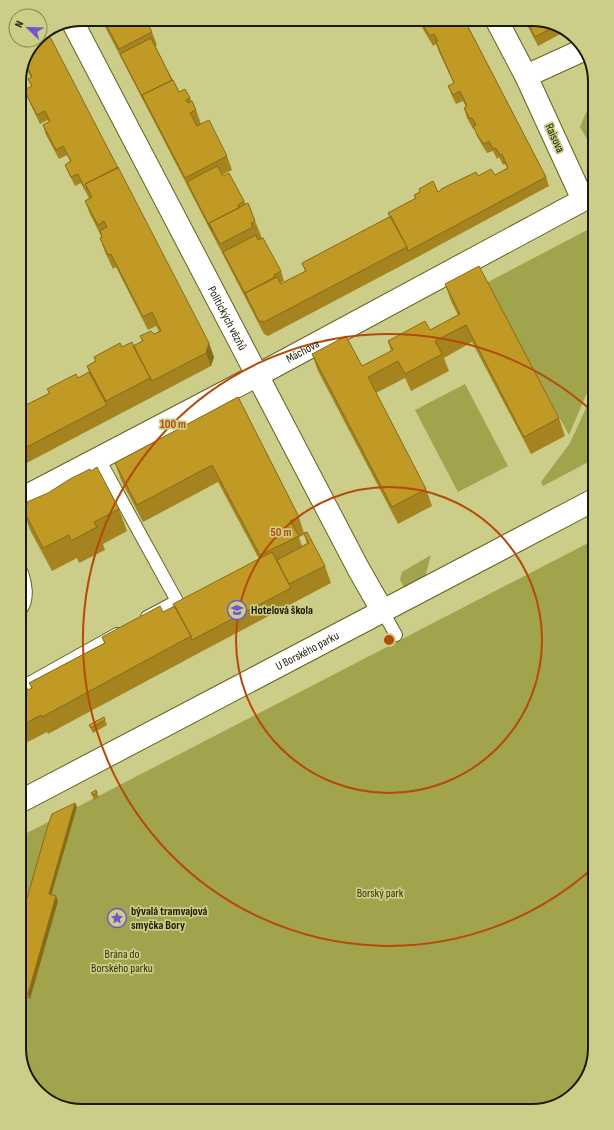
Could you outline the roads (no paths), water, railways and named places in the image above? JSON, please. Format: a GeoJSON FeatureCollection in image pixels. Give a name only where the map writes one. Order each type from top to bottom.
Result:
{"type":"FeatureCollection","features":[{"type":"Feature","properties":{"kind":"street","name":"Raisova"},"geometry":{"type":"LineString","coordinates":[[500,26],[587,199]]}},
{"type":"Feature","properties":{"kind":"street","name":"Politických vězňů"},"geometry":{"type":"LineString","coordinates":[[75,27],[358,568],[383,612]]}},
{"type":"Feature","properties":{"kind":"street"},"geometry":{"type":"LineString","coordinates":[[526,76],[579,52]]}},
{"type":"Feature","properties":{"kind":"street","name":"Máchova"},"geometry":{"type":"LineString","coordinates":[[26,496],[258,375],[587,199]]}},
{"type":"Feature","properties":{"kind":"street","name":"U Borského parku"},"geometry":{"type":"LineString","coordinates":[[26,798],[588,503]]}},
{"type":"Feature","properties":{"kind":"lane"},"geometry":{"type":"LineString","coordinates":[[26,685],[177,601],[99,458]]}},
{"type":"Feature","properties":{"kind":"lane"},"geometry":{"type":"LineString","coordinates":[[383,612],[396,635]]}},
{"type":"Feature","properties":{"kind":"place","name":"Hotelová škola"},"geometry":{"type":"Point","coordinates":[237,610]}},
{"type":"Feature","properties":{"kind":"place","name":"bývalá tramvajová smyčka Bory"},"geometry":{"type":"Point","coordinates":[117,918]}},
{"type":"Feature","properties":{"kind":"park label","name":"Borský park"},"geometry":{"type":"Point","coordinates":[380,893]}},
{"type":"Feature","properties":{"kind":"park label","name":"Brána do Borského parku"},"geometry":{"type":"Point","coordinates":[122,961]}}]}
